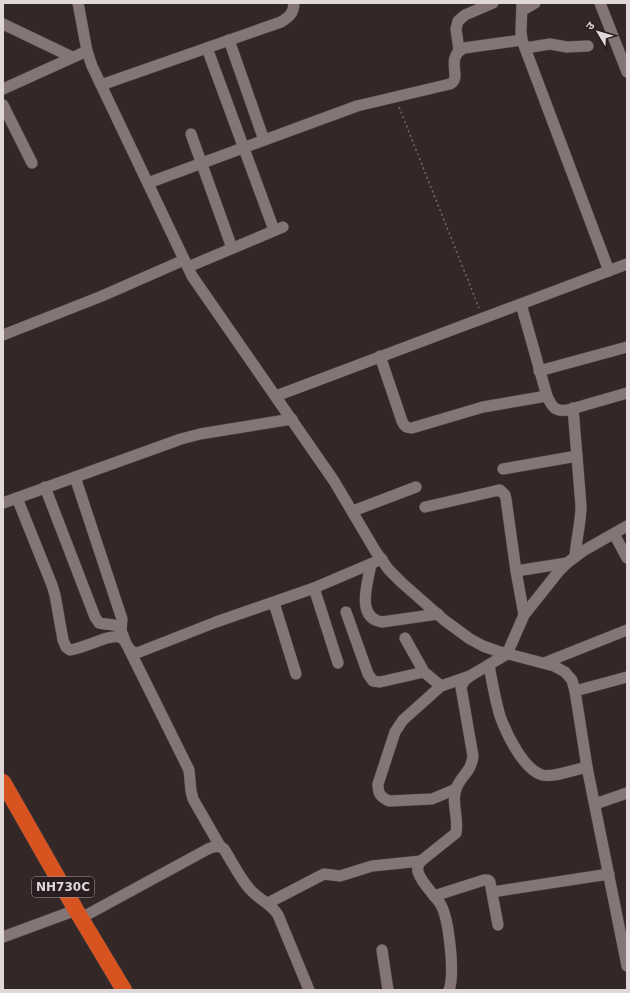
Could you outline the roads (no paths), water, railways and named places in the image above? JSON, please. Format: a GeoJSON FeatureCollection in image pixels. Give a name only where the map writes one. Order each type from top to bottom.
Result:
{"type":"FeatureCollection","features":[{"type":"Feature","properties":{"kind":"highway","name":"NH730C"},"geometry":{"type":"LineString","coordinates":[[3,782],[78,914],[124,990]]}},
{"type":"Feature","properties":{"kind":"street"},"geometry":{"type":"LineString","coordinates":[[78,3],[87,51],[101,84],[186,264],[204,294],[292,419],[353,511],[377,562],[470,639],[483,646],[507,654],[554,666],[565,672],[572,680],[587,767],[627,966]]}},
{"type":"Feature","properties":{"kind":"street"},"geometry":{"type":"LineString","coordinates":[[101,84],[281,22],[288,18],[292,13],[294,3]]}},
{"type":"Feature","properties":{"kind":"street"},"geometry":{"type":"LineString","coordinates":[[148,183],[358,106],[454,82],[456,79],[454,59],[459,50],[456,29],[458,21],[464,15],[493,3]]}},
{"type":"Feature","properties":{"kind":"street"},"geometry":{"type":"LineString","coordinates":[[535,3],[522,7],[521,32],[523,44],[609,271]]}},
{"type":"Feature","properties":{"kind":"street"},"geometry":{"type":"LineString","coordinates":[[600,3],[627,72]]}},
{"type":"Feature","properties":{"kind":"street"},"geometry":{"type":"LineString","coordinates":[[3,24],[72,57]]}},
{"type":"Feature","properties":{"kind":"street"},"geometry":{"type":"LineString","coordinates":[[229,40],[264,140]]}},
{"type":"Feature","properties":{"kind":"street"},"geometry":{"type":"LineString","coordinates":[[459,50],[464,48],[523,44],[546,44],[567,47],[588,46]]}},
{"type":"Feature","properties":{"kind":"street"},"geometry":{"type":"LineString","coordinates":[[3,335],[278,229],[244,148],[207,48]]}},
{"type":"Feature","properties":{"kind":"street"},"geometry":{"type":"LineString","coordinates":[[3,89],[87,51]]}},
{"type":"Feature","properties":{"kind":"street"},"geometry":{"type":"LineString","coordinates":[[3,105],[32,163]]}},
{"type":"Feature","properties":{"kind":"street"},"geometry":{"type":"LineString","coordinates":[[191,134],[232,248]]}},
{"type":"Feature","properties":{"kind":"street"},"geometry":{"type":"LineString","coordinates":[[276,396],[627,264]]}},
{"type":"Feature","properties":{"kind":"street"},"geometry":{"type":"LineString","coordinates":[[521,304],[547,396],[551,405],[561,411],[627,393]]}},
{"type":"Feature","properties":{"kind":"street"},"geometry":{"type":"LineString","coordinates":[[540,371],[627,347]]}},
{"type":"Feature","properties":{"kind":"street"},"geometry":{"type":"LineString","coordinates":[[380,356],[402,421],[408,428],[483,407],[547,396]]}},
{"type":"Feature","properties":{"kind":"street"},"geometry":{"type":"LineString","coordinates":[[571,560],[581,513],[573,408]]}},
{"type":"Feature","properties":{"kind":"street"},"geometry":{"type":"LineString","coordinates":[[3,503],[181,439],[206,433],[292,419]]}},
{"type":"Feature","properties":{"kind":"street"},"geometry":{"type":"LineString","coordinates":[[503,469],[577,456]]}},
{"type":"Feature","properties":{"kind":"street"},"geometry":{"type":"LineString","coordinates":[[75,476],[121,614],[123,624],[121,630]]}},
{"type":"Feature","properties":{"kind":"street"},"geometry":{"type":"LineString","coordinates":[[45,487],[95,616],[99,623],[116,624],[121,630],[189,770],[193,799],[220,846],[224,849],[248,887],[256,896],[274,908],[308,990]]}},
{"type":"Feature","properties":{"kind":"street"},"geometry":{"type":"LineString","coordinates":[[353,511],[416,487]]}},
{"type":"Feature","properties":{"kind":"street"},"geometry":{"type":"LineString","coordinates":[[425,506],[500,490],[503,492],[506,499],[524,615]]}},
{"type":"Feature","properties":{"kind":"street"},"geometry":{"type":"LineString","coordinates":[[17,498],[52,585],[63,640],[66,647],[70,650],[77,650],[117,636],[121,637],[133,652],[137,653],[216,622],[314,588],[377,562]]}},
{"type":"Feature","properties":{"kind":"street"},"geometry":{"type":"LineString","coordinates":[[449,990],[451,986],[451,966],[449,933],[445,912],[421,878],[418,871],[418,865],[421,860],[456,833],[457,826],[454,803],[456,788],[472,764],[472,746],[461,687],[464,681],[470,676],[507,654],[524,615],[554,577],[571,560],[627,526]]}},
{"type":"Feature","properties":{"kind":"street"},"geometry":{"type":"LineString","coordinates":[[614,534],[627,558]]}},
{"type":"Feature","properties":{"kind":"street"},"geometry":{"type":"LineString","coordinates":[[516,571],[571,560]]}},
{"type":"Feature","properties":{"kind":"street"},"geometry":{"type":"LineString","coordinates":[[377,562],[365,602],[370,617],[376,621],[382,622],[438,614]]}},
{"type":"Feature","properties":{"kind":"street"},"geometry":{"type":"LineString","coordinates":[[314,588],[338,663]]}},
{"type":"Feature","properties":{"kind":"street"},"geometry":{"type":"LineString","coordinates":[[274,603],[296,674]]}},
{"type":"Feature","properties":{"kind":"street"},"geometry":{"type":"LineString","coordinates":[[346,612],[368,674],[373,681],[380,682],[424,672]]}},
{"type":"Feature","properties":{"kind":"street"},"geometry":{"type":"LineString","coordinates":[[544,663],[627,630]]}},
{"type":"Feature","properties":{"kind":"street"},"geometry":{"type":"LineString","coordinates":[[405,638],[424,672],[441,686]]}},
{"type":"Feature","properties":{"kind":"street"},"geometry":{"type":"LineString","coordinates":[[489,665],[498,707],[504,726],[524,761],[530,768],[542,775],[550,775],[587,767]]}},
{"type":"Feature","properties":{"kind":"street"},"geometry":{"type":"LineString","coordinates":[[456,788],[438,797],[426,800],[389,801],[382,798],[378,792],[378,784],[395,732],[408,715],[441,686],[470,676]]}},
{"type":"Feature","properties":{"kind":"street"},"geometry":{"type":"LineString","coordinates":[[575,691],[627,677]]}},
{"type":"Feature","properties":{"kind":"street"},"geometry":{"type":"LineString","coordinates":[[595,804],[627,793]]}},
{"type":"Feature","properties":{"kind":"street"},"geometry":{"type":"LineString","coordinates":[[3,937],[78,914],[214,846],[220,846]]}},
{"type":"Feature","properties":{"kind":"street"},"geometry":{"type":"LineString","coordinates":[[268,903],[324,874],[340,876],[372,866],[421,860]]}},
{"type":"Feature","properties":{"kind":"street"},"geometry":{"type":"LineString","coordinates":[[492,892],[609,874]]}},
{"type":"Feature","properties":{"kind":"street"},"geometry":{"type":"LineString","coordinates":[[434,896],[488,880],[490,882],[498,926]]}},
{"type":"Feature","properties":{"kind":"street"},"geometry":{"type":"LineString","coordinates":[[382,950],[388,990]]}}]}
